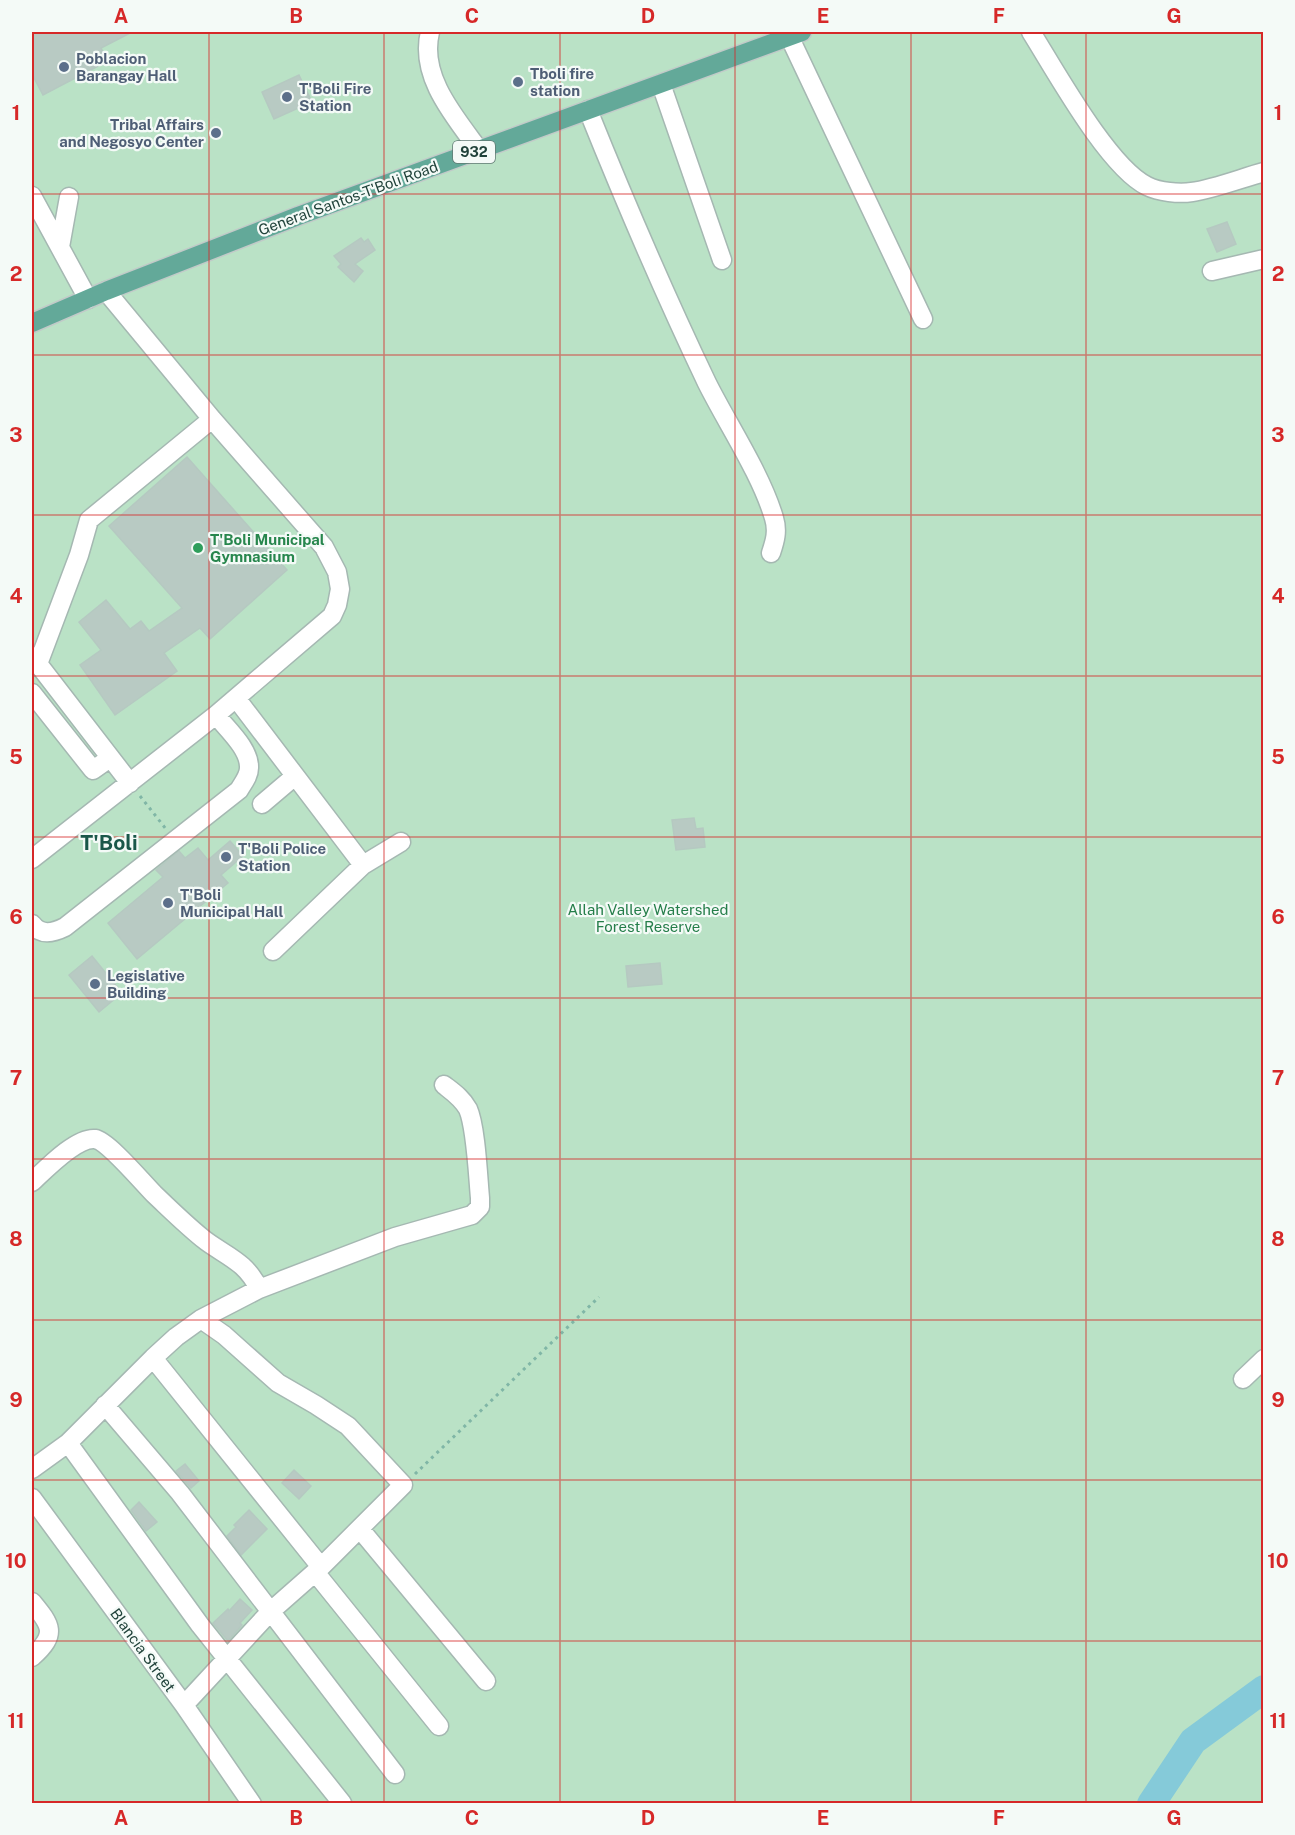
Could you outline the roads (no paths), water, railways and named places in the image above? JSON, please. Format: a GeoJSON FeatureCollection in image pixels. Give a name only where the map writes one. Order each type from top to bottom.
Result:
{"type":"FeatureCollection","features":[{"type":"Feature","properties":{"kind":"main road","name":"General Santos-T'Boli Road"},"geometry":{"type":"LineString","coordinates":[[32,323],[106,291],[298,216],[795,34]]}},
{"type":"Feature","properties":{"kind":"street"},"geometry":{"type":"LineString","coordinates":[[430,32],[426,47],[440,94],[479,150]]}},
{"type":"Feature","properties":{"kind":"street"},"geometry":{"type":"LineString","coordinates":[[1031,32],[1098,137],[1130,174],[1147,186],[1167,191],[1192,192],[1263,172]]}},
{"type":"Feature","properties":{"kind":"street"},"geometry":{"type":"LineString","coordinates":[[795,34],[922,320]]}},
{"type":"Feature","properties":{"kind":"street"},"geometry":{"type":"LineString","coordinates":[[661,84],[722,260]]}},
{"type":"Feature","properties":{"kind":"street"},"geometry":{"type":"LineString","coordinates":[[588,110],[631,218],[666,296],[724,417],[766,495],[775,520],[777,537],[771,553]]}},
{"type":"Feature","properties":{"kind":"street"},"geometry":{"type":"LineString","coordinates":[[32,196],[88,299]]}},
{"type":"Feature","properties":{"kind":"street"},"geometry":{"type":"LineString","coordinates":[[60,247],[69,196]]}},
{"type":"Feature","properties":{"kind":"street"},"geometry":{"type":"LineString","coordinates":[[1212,271],[1263,259]]}},
{"type":"Feature","properties":{"kind":"street"},"geometry":{"type":"LineString","coordinates":[[32,860],[236,699],[332,616],[340,589],[338,572],[324,547],[212,419],[106,291]]}},
{"type":"Feature","properties":{"kind":"street"},"geometry":{"type":"LineString","coordinates":[[130,783],[35,660],[79,555],[89,520],[212,419]]}},
{"type":"Feature","properties":{"kind":"street"},"geometry":{"type":"LineString","coordinates":[[32,693],[93,770],[110,758]]}},
{"type":"Feature","properties":{"kind":"street"},"geometry":{"type":"LineString","coordinates":[[236,699],[363,865]]}},
{"type":"Feature","properties":{"kind":"street"},"geometry":{"type":"LineString","coordinates":[[32,924],[37,930],[46,933],[66,927],[239,790],[248,776],[249,765],[244,751],[216,715]]}},
{"type":"Feature","properties":{"kind":"street"},"geometry":{"type":"LineString","coordinates":[[262,804],[295,776]]}},
{"type":"Feature","properties":{"kind":"street"},"geometry":{"type":"LineString","coordinates":[[273,951],[363,865],[401,842]]}},
{"type":"Feature","properties":{"kind":"street"},"geometry":{"type":"LineString","coordinates":[[32,1469],[68,1443],[153,1358],[201,1319],[259,1289],[395,1237],[472,1215],[480,1207],[480,1198],[474,1138],[468,1109],[459,1096],[444,1085]]}},
{"type":"Feature","properties":{"kind":"street"},"geometry":{"type":"LineString","coordinates":[[32,1182],[76,1144],[96,1139],[107,1145],[146,1186],[206,1241],[244,1266],[254,1278],[259,1289]]}},
{"type":"Feature","properties":{"kind":"street"},"geometry":{"type":"LineString","coordinates":[[184,1705],[271,1611],[360,1529],[403,1485],[348,1426],[278,1383],[224,1335],[201,1319]]}},
{"type":"Feature","properties":{"kind":"street"},"geometry":{"type":"LineString","coordinates":[[153,1358],[439,1726]]}},
{"type":"Feature","properties":{"kind":"street"},"geometry":{"type":"LineString","coordinates":[[1243,1379],[1263,1359]]}},
{"type":"Feature","properties":{"kind":"street"},"geometry":{"type":"LineString","coordinates":[[105,1406],[162,1470],[395,1774]]}},
{"type":"Feature","properties":{"kind":"street"},"geometry":{"type":"LineString","coordinates":[[68,1443],[200,1625],[342,1803]]}},
{"type":"Feature","properties":{"kind":"street","name":"Blancia Street"},"geometry":{"type":"LineString","coordinates":[[32,1498],[184,1705],[244,1800]]}},
{"type":"Feature","properties":{"kind":"street"},"geometry":{"type":"LineString","coordinates":[[360,1529],[486,1681]]}},
{"type":"Feature","properties":{"kind":"street"},"geometry":{"type":"LineString","coordinates":[[32,1602],[50,1626],[50,1632],[44,1644],[32,1657]]}},
{"type":"Feature","properties":{"kind":"waterway"},"geometry":{"type":"LineString","coordinates":[[1151,1804],[1193,1741],[1264,1689]]}},
{"type":"Feature","properties":{"kind":"place","name":"Poblacion Barangay Hall"},"geometry":{"type":"Point","coordinates":[64,67]}},
{"type":"Feature","properties":{"kind":"place","name":"Tboli fire station"},"geometry":{"type":"Point","coordinates":[518,82]}},
{"type":"Feature","properties":{"kind":"place","name":"T'Boli Fire Station"},"geometry":{"type":"Point","coordinates":[287,97]}},
{"type":"Feature","properties":{"kind":"place","name":"Tribal Affairs and Negosyo Center"},"geometry":{"type":"Point","coordinates":[216,133]}},
{"type":"Feature","properties":{"kind":"place","name":"T'Boli Municipal Gymnasium"},"geometry":{"type":"Point","coordinates":[198,548]}},
{"type":"Feature","properties":{"kind":"place","name":"T'Boli Police Station"},"geometry":{"type":"Point","coordinates":[226,857]}},
{"type":"Feature","properties":{"kind":"place","name":"T'Boli Municipal Hall"},"geometry":{"type":"Point","coordinates":[168,903]}},
{"type":"Feature","properties":{"kind":"place","name":"Legislative Building"},"geometry":{"type":"Point","coordinates":[95,984]}},
{"type":"Feature","properties":{"kind":"district","name":"T'Boli"},"geometry":{"type":"Point","coordinates":[109,842]}},
{"type":"Feature","properties":{"kind":"park label","name":"Allah Valley Watershed Forest Reserve"},"geometry":{"type":"Point","coordinates":[648,918]}}]}
